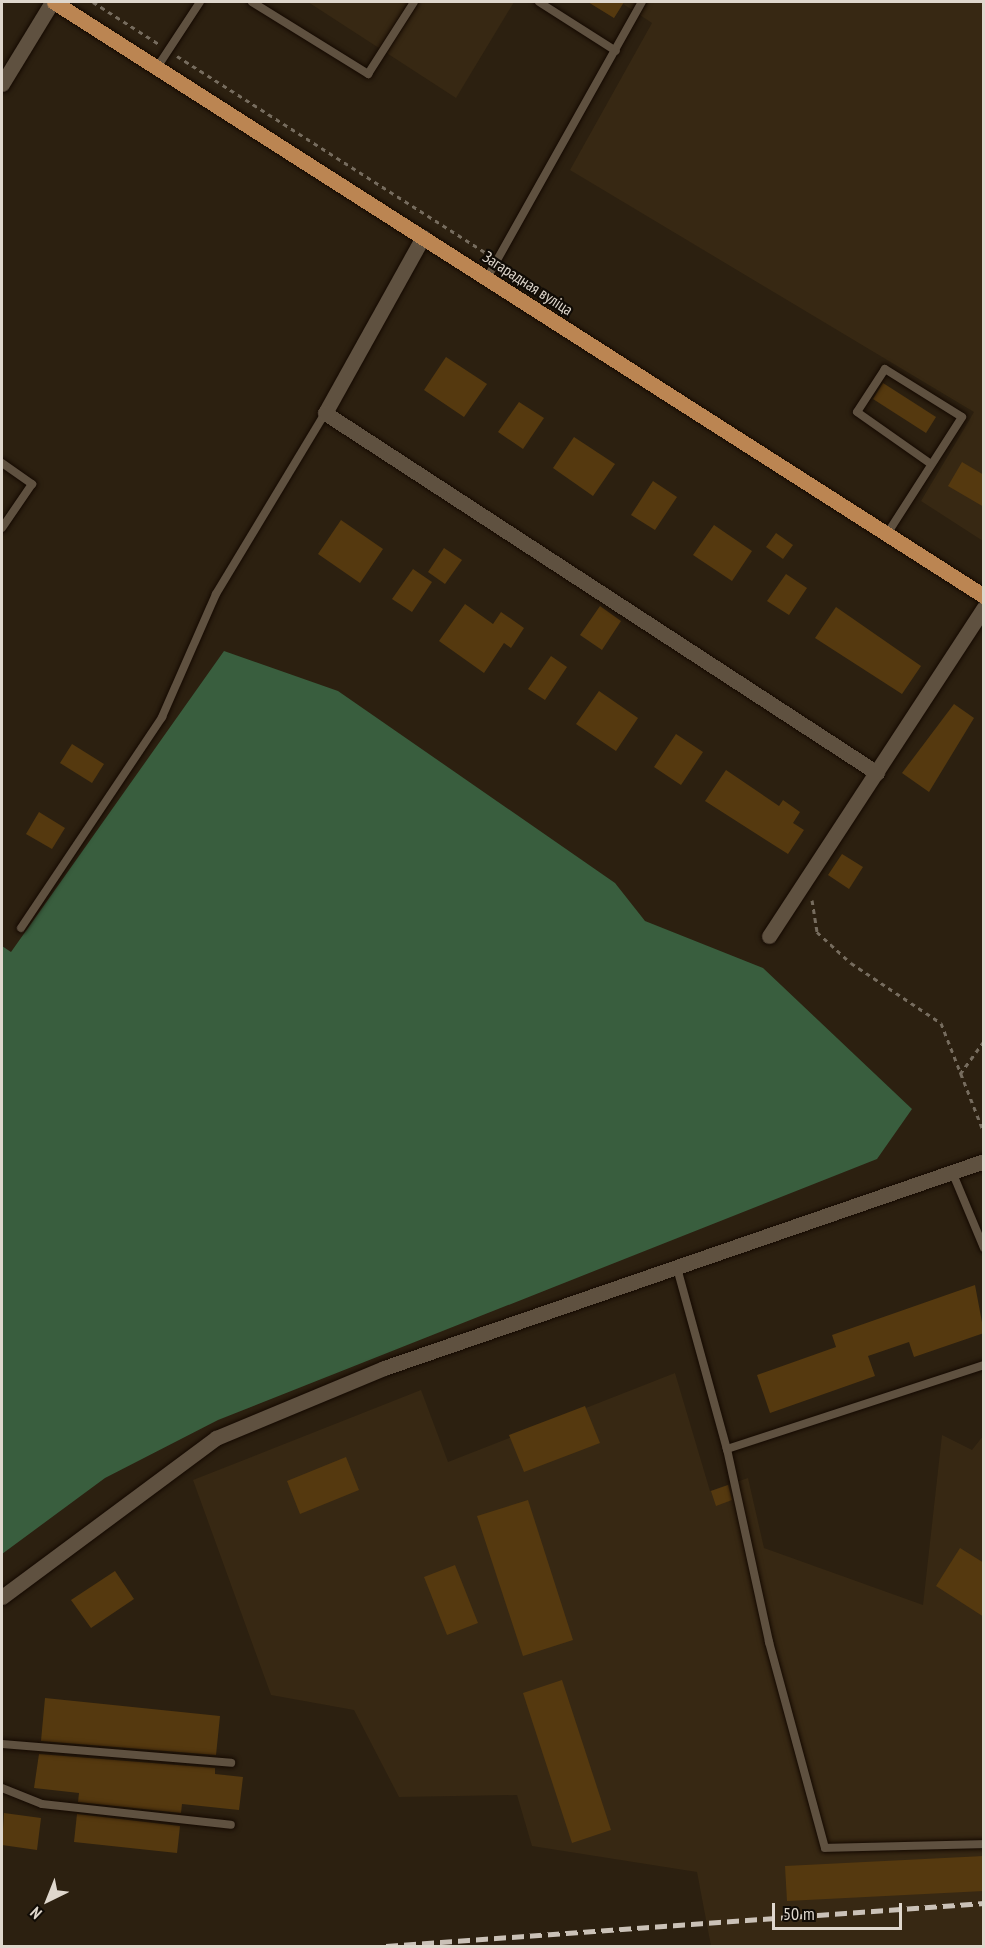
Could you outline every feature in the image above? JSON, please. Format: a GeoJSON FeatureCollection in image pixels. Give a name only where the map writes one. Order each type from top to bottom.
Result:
{"type":"FeatureCollection","features":[{"type":"Feature","properties":{"kind":"main road","name":"Загарадная вуліца"},"geometry":{"type":"LineString","coordinates":[[53,2],[984,596]]}},
{"type":"Feature","properties":{"kind":"street"},"geometry":{"type":"LineString","coordinates":[[2,84],[53,2]]}},
{"type":"Feature","properties":{"kind":"street"},"geometry":{"type":"LineString","coordinates":[[423,237],[325,413],[878,773]]}},
{"type":"Feature","properties":{"kind":"street"},"geometry":{"type":"LineString","coordinates":[[769,936],[878,773],[984,608]]}},
{"type":"Feature","properties":{"kind":"street"},"geometry":{"type":"LineString","coordinates":[[2,1597],[216,1438],[384,1368],[952,1174],[984,1161]]}},
{"type":"Feature","properties":{"kind":"lane"},"geometry":{"type":"LineString","coordinates":[[156,69],[200,2]]}},
{"type":"Feature","properties":{"kind":"lane"},"geometry":{"type":"LineString","coordinates":[[252,2],[368,74],[414,2]]}},
{"type":"Feature","properties":{"kind":"lane"},"geometry":{"type":"LineString","coordinates":[[539,2],[616,51]]}},
{"type":"Feature","properties":{"kind":"lane"},"geometry":{"type":"LineString","coordinates":[[487,278],[642,2]]}},
{"type":"Feature","properties":{"kind":"lane"},"geometry":{"type":"LineString","coordinates":[[887,534],[962,417],[885,369],[857,412],[931,464]]}},
{"type":"Feature","properties":{"kind":"lane"},"geometry":{"type":"LineString","coordinates":[[21,928],[162,717],[216,594],[325,413]]}},
{"type":"Feature","properties":{"kind":"lane"},"geometry":{"type":"LineString","coordinates":[[2,463],[32,484],[2,528]]}},
{"type":"Feature","properties":{"kind":"lane"},"geometry":{"type":"LineString","coordinates":[[952,1174],[984,1248]]}},
{"type":"Feature","properties":{"kind":"lane"},"geometry":{"type":"LineString","coordinates":[[676,1268],[727,1449],[769,1642],[825,1848],[984,1844]]}},
{"type":"Feature","properties":{"kind":"lane"},"geometry":{"type":"LineString","coordinates":[[727,1449],[984,1365]]}},
{"type":"Feature","properties":{"kind":"lane"},"geometry":{"type":"LineString","coordinates":[[2,1744],[231,1763]]}},
{"type":"Feature","properties":{"kind":"lane"},"geometry":{"type":"LineString","coordinates":[[2,1788],[42,1804],[231,1825]]}},
{"type":"Feature","properties":{"kind":"path"},"geometry":{"type":"LineString","coordinates":[[93,2],[497,260]]}},
{"type":"Feature","properties":{"kind":"path"},"geometry":{"type":"LineString","coordinates":[[810,874],[817,932],[851,963],[941,1023],[984,1132]]}},
{"type":"Feature","properties":{"kind":"path"},"geometry":{"type":"LineString","coordinates":[[960,1074],[984,1041]]}},
{"type":"Feature","properties":{"kind":"shaded area"},"geometry":{"type":"Polygon","coordinates":[[[308,2],[514,2],[456,98],[308,2]]]}},
{"type":"Feature","properties":{"kind":"shaded area"},"geometry":{"type":"Polygon","coordinates":[[[588,2],[983,2],[983,541],[921,501],[974,412],[570,170],[652,23],[623,4],[614,18],[588,2]]]}},
{"type":"Feature","properties":{"kind":"shaded area"},"geometry":{"type":"Polygon","coordinates":[[[675,1373],[710,1491],[748,1478],[764,1548],[923,1605],[942,1435],[972,1450],[983,1436],[983,1946],[711,1946],[697,1872],[532,1846],[517,1795],[399,1797],[354,1710],[271,1695],[193,1480],[421,1390],[448,1462],[675,1373]]]}},
{"type":"Feature","properties":{"kind":"green space"},"geometry":{"type":"Polygon","coordinates":[[[224,651],[338,691],[615,883],[645,921],[763,968],[912,1109],[877,1159],[218,1420],[105,1478],[2,1554],[2,946],[11,952],[224,651]]]}},
{"type":"Feature","properties":{"kind":"building"},"geometry":{"type":"Polygon","coordinates":[[[588,2],[624,2],[614,18],[588,2]]]}},
{"type":"Feature","properties":{"kind":"building"},"geometry":{"type":"Polygon","coordinates":[[[446,357],[487,384],[464,417],[424,390],[446,357]]]}},
{"type":"Feature","properties":{"kind":"building"},"geometry":{"type":"Polygon","coordinates":[[[883,383],[936,417],[926,433],[873,399],[883,383]]]}},
{"type":"Feature","properties":{"kind":"building"},"geometry":{"type":"Polygon","coordinates":[[[519,402],[544,418],[523,449],[498,432],[519,402]]]}},
{"type":"Feature","properties":{"kind":"building"},"geometry":{"type":"Polygon","coordinates":[[[574,437],[615,464],[593,496],[553,468],[574,437]]]}},
{"type":"Feature","properties":{"kind":"building"},"geometry":{"type":"Polygon","coordinates":[[[962,462],[984,475],[984,507],[948,486],[962,462]]]}},
{"type":"Feature","properties":{"kind":"building"},"geometry":{"type":"Polygon","coordinates":[[[653,481],[677,497],[655,530],[631,515],[653,481]]]}},
{"type":"Feature","properties":{"kind":"building"},"geometry":{"type":"Polygon","coordinates":[[[341,520],[383,549],[360,583],[318,554],[341,520]]]}},
{"type":"Feature","properties":{"kind":"building"},"geometry":{"type":"Polygon","coordinates":[[[714,525],[752,551],[732,581],[693,555],[714,525]]]}},
{"type":"Feature","properties":{"kind":"building"},"geometry":{"type":"Polygon","coordinates":[[[776,533],[793,545],[783,559],[766,547],[776,533]]]}},
{"type":"Feature","properties":{"kind":"building"},"geometry":{"type":"Polygon","coordinates":[[[444,548],[462,560],[445,584],[428,572],[444,548]]]}},
{"type":"Feature","properties":{"kind":"building"},"geometry":{"type":"Polygon","coordinates":[[[413,569],[432,582],[412,612],[392,599],[413,569]]]}},
{"type":"Feature","properties":{"kind":"building"},"geometry":{"type":"Polygon","coordinates":[[[786,574],[807,588],[789,615],[767,601],[786,574]]]}},
{"type":"Feature","properties":{"kind":"building"},"geometry":{"type":"Polygon","coordinates":[[[465,604],[493,624],[501,612],[524,628],[511,648],[504,643],[484,673],[439,641],[465,604]]]}},
{"type":"Feature","properties":{"kind":"building"},"geometry":{"type":"Polygon","coordinates":[[[600,606],[621,621],[602,650],[580,635],[600,606]]]}},
{"type":"Feature","properties":{"kind":"building"},"geometry":{"type":"Polygon","coordinates":[[[836,607],[921,666],[902,694],[815,638],[836,607]]]}},
{"type":"Feature","properties":{"kind":"building"},"geometry":{"type":"Polygon","coordinates":[[[551,656],[567,667],[545,700],[528,689],[551,656]]]}},
{"type":"Feature","properties":{"kind":"building"},"geometry":{"type":"Polygon","coordinates":[[[599,691],[638,718],[616,751],[576,724],[599,691]]]}},
{"type":"Feature","properties":{"kind":"building"},"geometry":{"type":"Polygon","coordinates":[[[954,704],[974,718],[929,792],[902,773],[954,704]]]}},
{"type":"Feature","properties":{"kind":"building"},"geometry":{"type":"Polygon","coordinates":[[[676,734],[703,752],[681,785],[654,767],[676,734]]]}},
{"type":"Feature","properties":{"kind":"building"},"geometry":{"type":"Polygon","coordinates":[[[72,744],[104,764],[92,783],[60,763],[72,744]]]}},
{"type":"Feature","properties":{"kind":"building"},"geometry":{"type":"Polygon","coordinates":[[[726,770],[779,806],[783,800],[800,812],[793,823],[804,830],[788,854],[705,801],[726,770]]]}},
{"type":"Feature","properties":{"kind":"building"},"geometry":{"type":"Polygon","coordinates":[[[39,812],[65,828],[52,849],[26,834],[39,812]]]}},
{"type":"Feature","properties":{"kind":"building"},"geometry":{"type":"Polygon","coordinates":[[[842,854],[863,867],[849,889],[828,875],[842,854]]]}},
{"type":"Feature","properties":{"kind":"building"},"geometry":{"type":"Polygon","coordinates":[[[975,1285],[984,1333],[914,1357],[909,1342],[868,1356],[875,1376],[770,1413],[757,1375],[836,1347],[832,1335],[975,1285]]]}},
{"type":"Feature","properties":{"kind":"building"},"geometry":{"type":"Polygon","coordinates":[[[585,1406],[600,1443],[524,1472],[509,1435],[585,1406]]]}},
{"type":"Feature","properties":{"kind":"building"},"geometry":{"type":"Polygon","coordinates":[[[346,1457],[359,1490],[300,1514],[287,1481],[346,1457]]]}},
{"type":"Feature","properties":{"kind":"building"},"geometry":{"type":"Polygon","coordinates":[[[728,1485],[732,1500],[716,1506],[711,1491],[728,1485]]]}},
{"type":"Feature","properties":{"kind":"building"},"geometry":{"type":"Polygon","coordinates":[[[528,1500],[573,1640],[523,1656],[477,1516],[528,1500]]]}},
{"type":"Feature","properties":{"kind":"building"},"geometry":{"type":"Polygon","coordinates":[[[960,1548],[984,1563],[984,1617],[936,1586],[960,1548]]]}},
{"type":"Feature","properties":{"kind":"building"},"geometry":{"type":"Polygon","coordinates":[[[455,1565],[478,1623],[447,1635],[424,1577],[455,1565]]]}},
{"type":"Feature","properties":{"kind":"building"},"geometry":{"type":"Polygon","coordinates":[[[115,1571],[134,1599],[91,1628],[71,1600],[115,1571]]]}},
{"type":"Feature","properties":{"kind":"building"},"geometry":{"type":"Polygon","coordinates":[[[562,1680],[611,1830],[572,1843],[523,1693],[562,1680]]]}},
{"type":"Feature","properties":{"kind":"building"},"geometry":{"type":"Polygon","coordinates":[[[45,1698],[220,1716],[216,1755],[41,1741],[45,1698]]]}},
{"type":"Feature","properties":{"kind":"building"},"geometry":{"type":"Polygon","coordinates":[[[39,1754],[215,1768],[215,1774],[243,1777],[239,1810],[182,1804],[181,1813],[78,1802],[79,1793],[34,1788],[39,1754]]]}},
{"type":"Feature","properties":{"kind":"building"},"geometry":{"type":"Polygon","coordinates":[[[4,1813],[41,1818],[37,1850],[2,1845],[4,1813]]]}},
{"type":"Feature","properties":{"kind":"building"},"geometry":{"type":"Polygon","coordinates":[[[77,1814],[180,1826],[177,1853],[74,1842],[77,1814]]]}},
{"type":"Feature","properties":{"kind":"building"},"geometry":{"type":"Polygon","coordinates":[[[984,1856],[984,1891],[787,1901],[785,1866],[984,1856]]]}},
{"type":"Feature","properties":{"kind":"railway"},"geometry":{"type":"LineString","coordinates":[[386,1946],[984,1903]]}}]}
